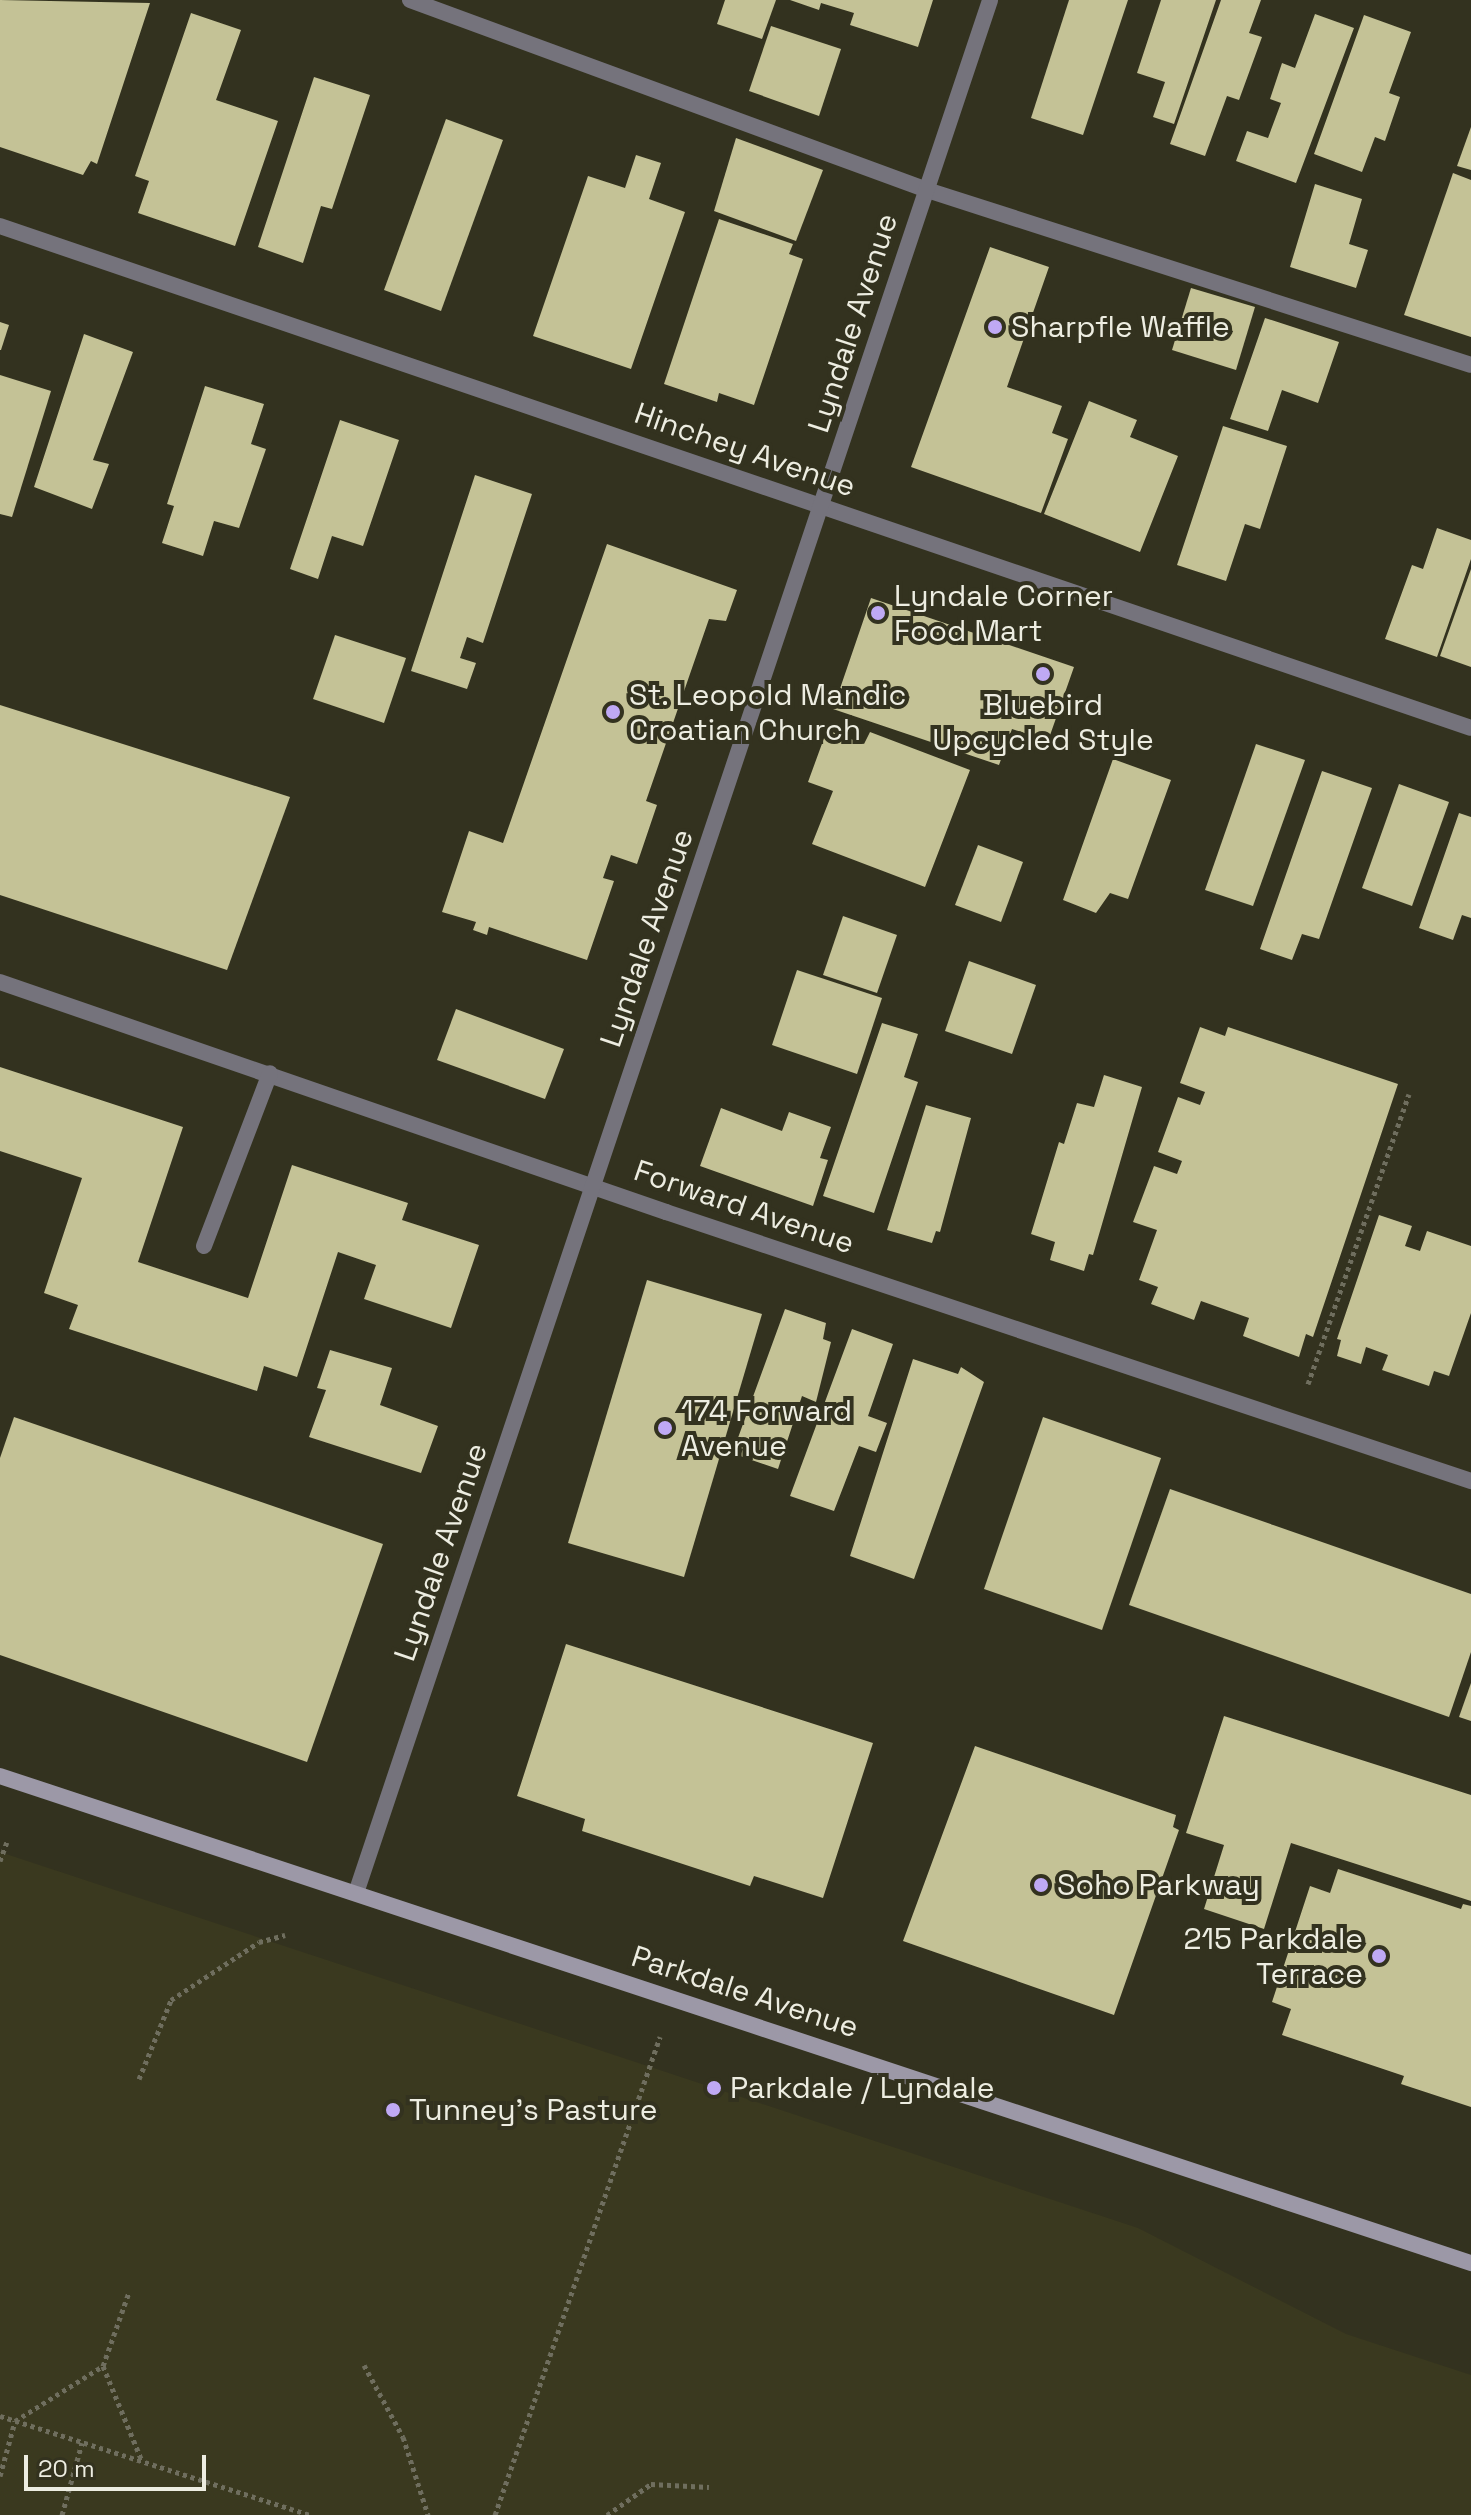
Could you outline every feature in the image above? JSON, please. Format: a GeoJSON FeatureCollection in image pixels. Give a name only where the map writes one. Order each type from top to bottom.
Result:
{"type":"FeatureCollection","features":[{"type":"Feature","properties":{"kind":"main road","name":"Parkdale Avenue"},"geometry":{"type":"LineString","coordinates":[[0,1776],[1471,2263]]}},
{"type":"Feature","properties":{"kind":"street"},"geometry":{"type":"LineString","coordinates":[[410,0],[927,190],[1471,365]]}},
{"type":"Feature","properties":{"kind":"street","name":"Lyndale Avenue"},"geometry":{"type":"LineString","coordinates":[[356,1893],[990,0]]}},
{"type":"Feature","properties":{"kind":"street","name":"Hinchey Avenue"},"geometry":{"type":"LineString","coordinates":[[0,226],[1471,728]]}},
{"type":"Feature","properties":{"kind":"street","name":"Forward Avenue"},"geometry":{"type":"LineString","coordinates":[[0,982],[1471,1481]]}},
{"type":"Feature","properties":{"kind":"street"},"geometry":{"type":"LineString","coordinates":[[204,1246],[270,1073]]}},
{"type":"Feature","properties":{"kind":"path"},"geometry":{"type":"LineString","coordinates":[[1295,1421],[1409,1094]]}},
{"type":"Feature","properties":{"kind":"path"},"geometry":{"type":"LineString","coordinates":[[0,1861],[7,1842]]}},
{"type":"Feature","properties":{"kind":"path"},"geometry":{"type":"LineString","coordinates":[[139,2079],[171,2000],[259,1942],[285,1935]]}},
{"type":"Feature","properties":{"kind":"path"},"geometry":{"type":"LineString","coordinates":[[495,2515],[674,1998]]}},
{"type":"Feature","properties":{"kind":"path"},"geometry":{"type":"LineString","coordinates":[[0,2476],[15,2421],[103,2366],[129,2292]]}},
{"type":"Feature","properties":{"kind":"path"},"geometry":{"type":"LineString","coordinates":[[364,2365],[403,2437],[428,2515]]}},
{"type":"Feature","properties":{"kind":"path"},"geometry":{"type":"LineString","coordinates":[[103,2366],[142,2462]]}},
{"type":"Feature","properties":{"kind":"path"},"geometry":{"type":"LineString","coordinates":[[0,2416],[310,2515]]}},
{"type":"Feature","properties":{"kind":"path"},"geometry":{"type":"LineString","coordinates":[[62,2515],[82,2443]]}},
{"type":"Feature","properties":{"kind":"path"},"geometry":{"type":"LineString","coordinates":[[607,2515],[651,2484],[709,2487]]}},
{"type":"Feature","properties":{"kind":"shaded area","name":"Tunney's Pasture"},"geometry":{"type":"Polygon","coordinates":[[[0,1852],[1138,2228],[1346,2334],[1471,2375],[1471,2515],[0,2515],[0,1852]]]}},
{"type":"Feature","properties":{"kind":"building"},"geometry":{"type":"Polygon","coordinates":[[[0,0],[150,3],[97,164],[91,161],[83,175],[0,147],[0,0]]]}},
{"type":"Feature","properties":{"kind":"building"},"geometry":{"type":"Polygon","coordinates":[[[725,0],[776,0],[762,39],[717,24],[725,0]]]}},
{"type":"Feature","properties":{"kind":"building"},"geometry":{"type":"Polygon","coordinates":[[[790,0],[933,0],[918,47],[850,25],[854,13],[821,3],[819,10],[790,0]]]}},
{"type":"Feature","properties":{"kind":"building"},"geometry":{"type":"Polygon","coordinates":[[[1069,0],[1128,0],[1083,135],[1031,118],[1069,0]]]}},
{"type":"Feature","properties":{"kind":"building"},"geometry":{"type":"Polygon","coordinates":[[[1161,0],[1216,0],[1174,124],[1153,117],[1165,82],[1137,73],[1161,0]]]}},
{"type":"Feature","properties":{"kind":"building"},"geometry":{"type":"Polygon","coordinates":[[[1221,0],[1261,0],[1249,33],[1262,37],[1239,100],[1227,96],[1205,156],[1170,144],[1221,0]]]}},
{"type":"Feature","properties":{"kind":"building"},"geometry":{"type":"Polygon","coordinates":[[[191,13],[241,30],[216,100],[278,121],[235,246],[138,213],[149,181],[135,176],[191,13]]]}},
{"type":"Feature","properties":{"kind":"building"},"geometry":{"type":"Polygon","coordinates":[[[1315,14],[1354,28],[1296,183],[1236,161],[1247,131],[1268,138],[1281,103],[1270,99],[1282,63],[1295,68],[1315,14]]]}},
{"type":"Feature","properties":{"kind":"building"},"geometry":{"type":"Polygon","coordinates":[[[1364,15],[1411,32],[1389,93],[1400,97],[1385,141],[1375,137],[1362,172],[1314,154],[1364,15]]]}},
{"type":"Feature","properties":{"kind":"building"},"geometry":{"type":"Polygon","coordinates":[[[771,26],[841,49],[819,116],[749,91],[771,26]]]}},
{"type":"Feature","properties":{"kind":"building"},"geometry":{"type":"Polygon","coordinates":[[[314,77],[370,95],[332,209],[321,206],[303,263],[258,247],[314,77]]]}},
{"type":"Feature","properties":{"kind":"building"},"geometry":{"type":"Polygon","coordinates":[[[446,119],[503,140],[441,311],[384,290],[446,119]]]}},
{"type":"Feature","properties":{"kind":"building"},"geometry":{"type":"Polygon","coordinates":[[[1471,127],[1471,170],[1457,166],[1471,127]]]}},
{"type":"Feature","properties":{"kind":"building"},"geometry":{"type":"Polygon","coordinates":[[[736,138],[823,170],[796,241],[714,211],[736,138]]]}},
{"type":"Feature","properties":{"kind":"building"},"geometry":{"type":"Polygon","coordinates":[[[636,155],[661,163],[649,199],[685,212],[631,369],[533,336],[588,176],[625,188],[636,155]]]}},
{"type":"Feature","properties":{"kind":"building"},"geometry":{"type":"Polygon","coordinates":[[[1453,173],[1471,180],[1471,337],[1404,315],[1453,173]]]}},
{"type":"Feature","properties":{"kind":"building"},"geometry":{"type":"Polygon","coordinates":[[[1315,184],[1362,199],[1349,244],[1368,250],[1356,288],[1290,267],[1315,184]]]}},
{"type":"Feature","properties":{"kind":"building"},"geometry":{"type":"Polygon","coordinates":[[[719,219],[793,244],[789,254],[803,259],[754,405],[719,393],[717,402],[664,384],[719,219]]]}},
{"type":"Feature","properties":{"kind":"building","name":"Sharpfle Waffle"},"geometry":{"type":"Polygon","coordinates":[[[990,247],[1049,267],[1007,387],[1062,406],[1052,433],[1068,439],[1041,513],[911,467],[990,247]]]}},
{"type":"Feature","properties":{"kind":"building"},"geometry":{"type":"Polygon","coordinates":[[[1191,288],[1255,307],[1236,370],[1172,350],[1191,288]]]}},
{"type":"Feature","properties":{"kind":"building"},"geometry":{"type":"Polygon","coordinates":[[[1265,318],[1339,342],[1318,403],[1282,390],[1268,431],[1230,419],[1265,318]]]}},
{"type":"Feature","properties":{"kind":"building"},"geometry":{"type":"Polygon","coordinates":[[[0,322],[9,325],[1,350],[0,350],[0,322]]]}},
{"type":"Feature","properties":{"kind":"building"},"geometry":{"type":"Polygon","coordinates":[[[84,334],[133,352],[93,460],[109,464],[92,509],[34,487],[84,334]]]}},
{"type":"Feature","properties":{"kind":"building"},"geometry":{"type":"Polygon","coordinates":[[[0,375],[51,391],[12,517],[0,514],[0,375]]]}},
{"type":"Feature","properties":{"kind":"building"},"geometry":{"type":"Polygon","coordinates":[[[205,386],[264,404],[251,444],[266,449],[239,528],[214,521],[203,556],[162,543],[174,506],[167,504],[205,386]]]}},
{"type":"Feature","properties":{"kind":"building"},"geometry":{"type":"Polygon","coordinates":[[[1089,401],[1137,420],[1130,437],[1178,456],[1140,552],[1044,514],[1089,401]]]}},
{"type":"Feature","properties":{"kind":"building"},"geometry":{"type":"Polygon","coordinates":[[[340,420],[399,440],[363,546],[332,536],[318,579],[290,569],[340,420]]]}},
{"type":"Feature","properties":{"kind":"building"},"geometry":{"type":"Polygon","coordinates":[[[1223,426],[1287,446],[1260,529],[1245,524],[1226,581],[1177,565],[1223,426]]]}},
{"type":"Feature","properties":{"kind":"building"},"geometry":{"type":"Polygon","coordinates":[[[475,475],[532,494],[483,643],[467,637],[460,658],[476,663],[467,689],[411,671],[475,475]]]}},
{"type":"Feature","properties":{"kind":"building"},"geometry":{"type":"Polygon","coordinates":[[[1437,528],[1471,540],[1471,559],[1437,657],[1385,639],[1412,565],[1423,569],[1437,528]]]}},
{"type":"Feature","properties":{"kind":"building","name":"St. Leopold Mandic Croatian Church"},"geometry":{"type":"Polygon","coordinates":[[[607,544],[737,590],[726,621],[709,619],[646,801],[657,805],[637,864],[611,855],[603,878],[614,881],[587,960],[489,927],[487,935],[473,930],[476,922],[442,912],[469,831],[503,843],[607,544]]]}},
{"type":"Feature","properties":{"kind":"building"},"geometry":{"type":"Polygon","coordinates":[[[1471,569],[1471,667],[1440,656],[1471,569]]]}},
{"type":"Feature","properties":{"kind":"building"},"geometry":{"type":"Polygon","coordinates":[[[871,598],[1074,667],[1048,741],[1012,729],[999,765],[833,709],[871,598]]]}},
{"type":"Feature","properties":{"kind":"building"},"geometry":{"type":"Polygon","coordinates":[[[335,635],[406,658],[384,723],[313,699],[335,635]]]}},
{"type":"Feature","properties":{"kind":"building"},"geometry":{"type":"Polygon","coordinates":[[[0,705],[290,797],[227,970],[0,895],[0,705]]]}},
{"type":"Feature","properties":{"kind":"building"},"geometry":{"type":"Polygon","coordinates":[[[827,730],[864,744],[870,732],[970,770],[925,887],[812,844],[833,791],[808,782],[827,730]]]}},
{"type":"Feature","properties":{"kind":"building"},"geometry":{"type":"Polygon","coordinates":[[[1256,744],[1305,760],[1253,906],[1205,890],[1256,744]]]}},
{"type":"Feature","properties":{"kind":"building"},"geometry":{"type":"Polygon","coordinates":[[[1113,759],[1171,780],[1128,899],[1110,893],[1096,913],[1063,900],[1113,759]]]}},
{"type":"Feature","properties":{"kind":"building"},"geometry":{"type":"Polygon","coordinates":[[[1322,771],[1372,788],[1319,939],[1302,934],[1292,960],[1260,949],[1322,771]]]}},
{"type":"Feature","properties":{"kind":"building"},"geometry":{"type":"Polygon","coordinates":[[[1399,784],[1449,802],[1412,906],[1362,888],[1399,784]]]}},
{"type":"Feature","properties":{"kind":"building"},"geometry":{"type":"Polygon","coordinates":[[[1459,813],[1471,817],[1471,918],[1462,915],[1453,940],[1419,928],[1459,813]]]}},
{"type":"Feature","properties":{"kind":"building"},"geometry":{"type":"Polygon","coordinates":[[[978,845],[1023,862],[1001,922],[955,905],[978,845]]]}},
{"type":"Feature","properties":{"kind":"building"},"geometry":{"type":"Polygon","coordinates":[[[843,916],[897,935],[877,993],[823,975],[843,916]]]}},
{"type":"Feature","properties":{"kind":"building"},"geometry":{"type":"Polygon","coordinates":[[[969,961],[1036,985],[1012,1054],[945,1031],[969,961]]]}},
{"type":"Feature","properties":{"kind":"building"},"geometry":{"type":"Polygon","coordinates":[[[797,970],[882,998],[857,1074],[772,1045],[797,970]]]}},
{"type":"Feature","properties":{"kind":"building"},"geometry":{"type":"Polygon","coordinates":[[[456,1009],[564,1049],[545,1099],[437,1060],[456,1009]]]}},
{"type":"Feature","properties":{"kind":"building"},"geometry":{"type":"Polygon","coordinates":[[[882,1023],[918,1034],[904,1077],[918,1082],[874,1213],[823,1196],[882,1023]]]}},
{"type":"Feature","properties":{"kind":"building"},"geometry":{"type":"Polygon","coordinates":[[[1200,1027],[1225,1036],[1228,1027],[1398,1084],[1313,1337],[1306,1334],[1299,1357],[1243,1336],[1249,1318],[1201,1301],[1194,1320],[1151,1304],[1158,1287],[1139,1280],[1157,1230],[1133,1222],[1154,1166],[1177,1174],[1182,1161],[1158,1152],[1178,1097],[1200,1105],[1205,1092],[1180,1083],[1200,1027]]]}},
{"type":"Feature","properties":{"kind":"building"},"geometry":{"type":"Polygon","coordinates":[[[0,1067],[183,1127],[138,1262],[248,1298],[292,1165],[408,1203],[402,1220],[479,1245],[451,1328],[364,1299],[376,1265],[338,1252],[297,1377],[264,1366],[257,1391],[69,1329],[78,1305],[44,1293],[82,1178],[0,1151],[0,1067]]]}},
{"type":"Feature","properties":{"kind":"building"},"geometry":{"type":"Polygon","coordinates":[[[1104,1075],[1142,1087],[1093,1255],[1089,1254],[1084,1271],[1050,1260],[1055,1242],[1031,1234],[1059,1142],[1064,1144],[1077,1103],[1094,1107],[1104,1075]]]}},
{"type":"Feature","properties":{"kind":"building"},"geometry":{"type":"Polygon","coordinates":[[[926,1105],[971,1118],[940,1232],[936,1231],[932,1243],[887,1230],[926,1105]]]}},
{"type":"Feature","properties":{"kind":"building"},"geometry":{"type":"Polygon","coordinates":[[[721,1108],[782,1131],[789,1112],[831,1127],[820,1158],[828,1160],[813,1206],[700,1166],[721,1108]]]}},
{"type":"Feature","properties":{"kind":"building"},"geometry":{"type":"Polygon","coordinates":[[[1379,1215],[1412,1226],[1405,1246],[1420,1251],[1427,1231],[1471,1246],[1471,1313],[1449,1376],[1434,1371],[1429,1386],[1382,1370],[1388,1355],[1366,1347],[1361,1364],[1337,1356],[1341,1340],[1337,1339],[1379,1215]]]}},
{"type":"Feature","properties":{"kind":"building","name":"174 Forward Avenue"},"geometry":{"type":"Polygon","coordinates":[[[647,1280],[762,1314],[684,1577],[568,1543],[647,1280]]]}},
{"type":"Feature","properties":{"kind":"building"},"geometry":{"type":"Polygon","coordinates":[[[785,1309],[826,1323],[823,1339],[831,1342],[816,1402],[802,1396],[778,1469],[740,1456],[743,1449],[735,1446],[785,1309]]]}},
{"type":"Feature","properties":{"kind":"building"},"geometry":{"type":"Polygon","coordinates":[[[852,1329],[893,1344],[868,1416],[887,1423],[876,1452],[859,1446],[834,1511],[790,1496],[852,1329]]]}},
{"type":"Feature","properties":{"kind":"building"},"geometry":{"type":"Polygon","coordinates":[[[330,1350],[392,1368],[380,1405],[438,1426],[421,1473],[309,1437],[326,1390],[317,1388],[330,1350]]]}},
{"type":"Feature","properties":{"kind":"building"},"geometry":{"type":"Polygon","coordinates":[[[913,1359],[958,1374],[961,1367],[984,1382],[914,1579],[850,1556],[913,1359]]]}},
{"type":"Feature","properties":{"kind":"building"},"geometry":{"type":"Polygon","coordinates":[[[14,1417],[383,1544],[307,1762],[0,1655],[0,1458],[14,1417]]]}},
{"type":"Feature","properties":{"kind":"building"},"geometry":{"type":"Polygon","coordinates":[[[1043,1417],[1161,1458],[1102,1630],[984,1589],[1043,1417]]]}},
{"type":"Feature","properties":{"kind":"building"},"geometry":{"type":"Polygon","coordinates":[[[1170,1489],[1471,1594],[1471,1652],[1449,1717],[1129,1605],[1170,1489]]]}},
{"type":"Feature","properties":{"kind":"building"},"geometry":{"type":"Polygon","coordinates":[[[566,1644],[873,1743],[823,1898],[754,1876],[750,1886],[582,1831],[585,1819],[517,1796],[566,1644]]]}},
{"type":"Feature","properties":{"kind":"building"},"geometry":{"type":"Polygon","coordinates":[[[1471,1683],[1471,1721],[1459,1717],[1471,1683]]]}},
{"type":"Feature","properties":{"kind":"building"},"geometry":{"type":"Polygon","coordinates":[[[1224,1716],[1471,1795],[1471,1901],[1291,1843],[1264,1929],[1204,1909],[1224,1845],[1186,1833],[1224,1716]]]}},
{"type":"Feature","properties":{"kind":"building","name":"Soho Parkway"},"geometry":{"type":"Polygon","coordinates":[[[975,1746],[1176,1815],[1173,1827],[1179,1830],[1114,2015],[903,1941],[975,1746]]]}},
{"type":"Feature","properties":{"kind":"building","name":"215 Parkdale Terrace"},"geometry":{"type":"Polygon","coordinates":[[[1338,1869],[1461,1909],[1463,1904],[1471,1906],[1471,2107],[1401,2084],[1404,2076],[1282,2035],[1291,2009],[1272,2002],[1310,1886],[1330,1893],[1338,1869]]]}},
{"type":"Feature","properties":{"kind":"place","name":"Sharpfle Waffle"},"geometry":{"type":"Point","coordinates":[995,327]}},
{"type":"Feature","properties":{"kind":"place","name":"Lyndale Corner Food Mart"},"geometry":{"type":"Point","coordinates":[878,613]}},
{"type":"Feature","properties":{"kind":"place","name":"Bluebird Upcycled Style"},"geometry":{"type":"Point","coordinates":[1043,674]}},
{"type":"Feature","properties":{"kind":"place","name":"St. Leopold Mandic Croatian Church"},"geometry":{"type":"Point","coordinates":[613,712]}},
{"type":"Feature","properties":{"kind":"place","name":"174 Forward Avenue"},"geometry":{"type":"Point","coordinates":[665,1428]}},
{"type":"Feature","properties":{"kind":"place","name":"Soho Parkway"},"geometry":{"type":"Point","coordinates":[1041,1885]}},
{"type":"Feature","properties":{"kind":"place","name":"215 Parkdale Terrace"},"geometry":{"type":"Point","coordinates":[1379,1956]}},
{"type":"Feature","properties":{"kind":"place","name":"Parkdale / Lyndale"},"geometry":{"type":"Point","coordinates":[714,2088]}},
{"type":"Feature","properties":{"kind":"place","name":"Tunney's Pasture"},"geometry":{"type":"Point","coordinates":[393,2110]}}]}
